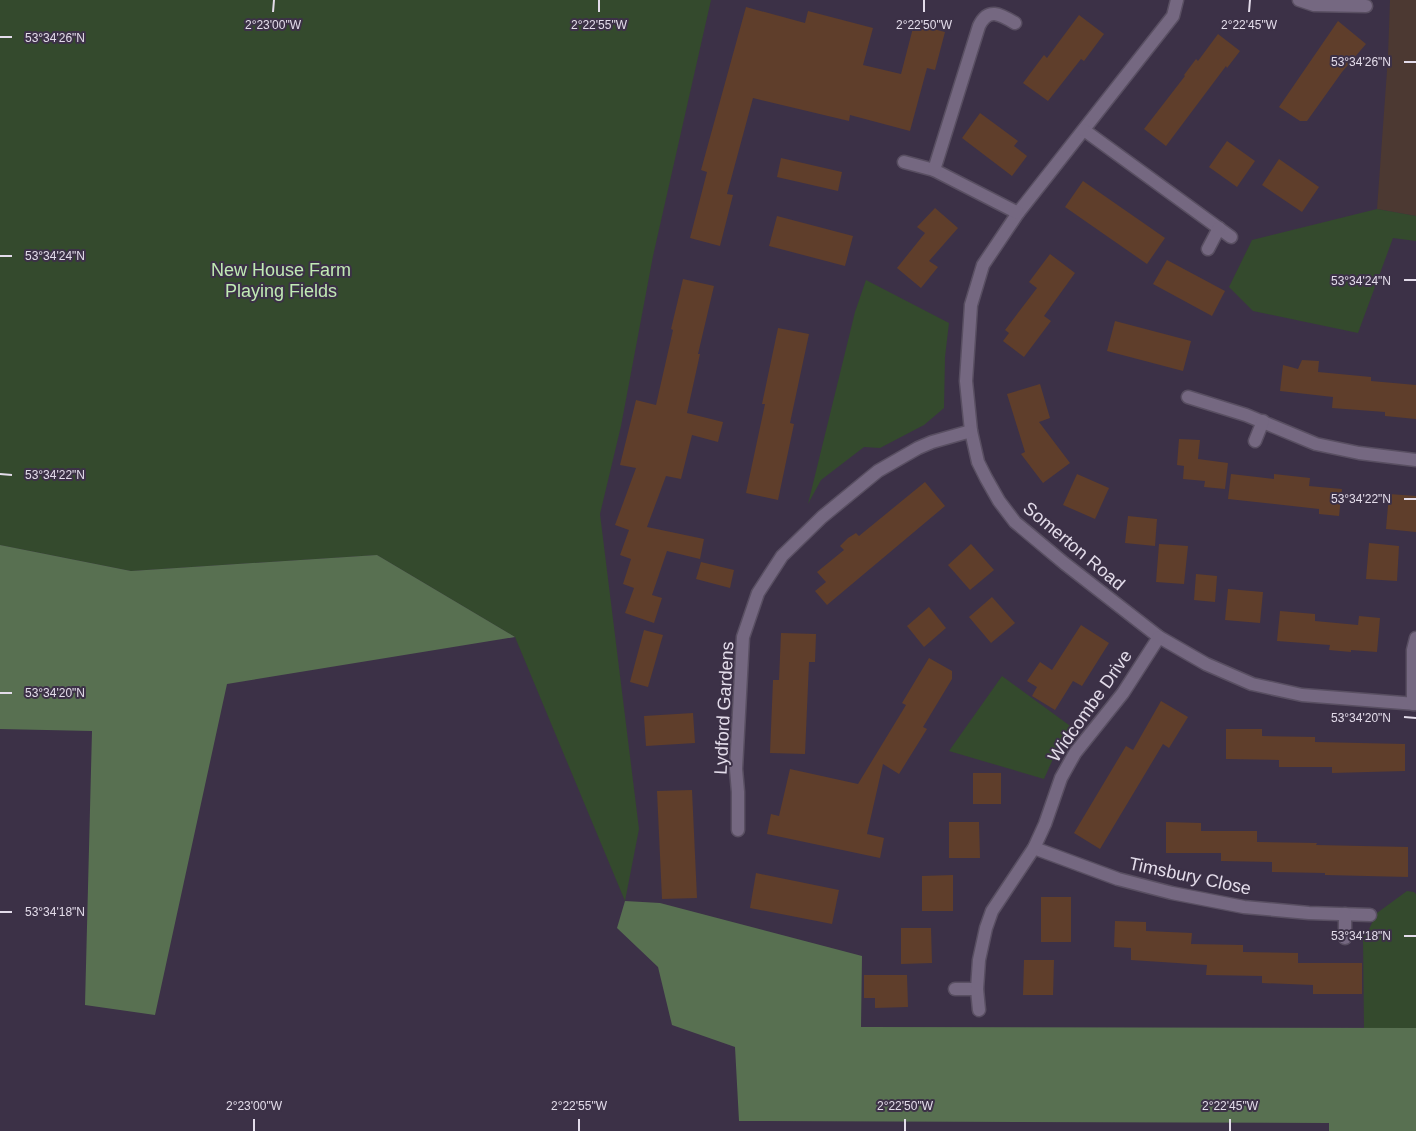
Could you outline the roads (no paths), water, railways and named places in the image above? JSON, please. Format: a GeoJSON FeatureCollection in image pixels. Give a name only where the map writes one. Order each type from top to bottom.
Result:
{"type":"FeatureCollection","features":[{"type":"Feature","properties":{"kind":"street","name":"Somerton Road"},"geometry":{"type":"LineString","coordinates":[[1177,0],[1173,16],[1018,213],[983,266],[971,305],[966,381],[971,431],[978,462],[999,501],[1015,522],[1158,637],[1206,664],[1252,684],[1302,695],[1414,704]]}},
{"type":"Feature","properties":{"kind":"street"},"geometry":{"type":"LineString","coordinates":[[1299,0],[1314,5],[1366,6]]}},
{"type":"Feature","properties":{"kind":"street"},"geometry":{"type":"LineString","coordinates":[[934,170],[978,26],[987,14],[1001,15],[1015,23]]}},
{"type":"Feature","properties":{"kind":"street"},"geometry":{"type":"LineString","coordinates":[[1084,130],[1231,237]]}},
{"type":"Feature","properties":{"kind":"street"},"geometry":{"type":"LineString","coordinates":[[904,162],[934,170],[1018,213]]}},
{"type":"Feature","properties":{"kind":"street"},"geometry":{"type":"LineString","coordinates":[[1208,249],[1219,228]]}},
{"type":"Feature","properties":{"kind":"street"},"geometry":{"type":"LineString","coordinates":[[1188,397],[1246,415],[1316,444],[1359,454],[1416,460]]}},
{"type":"Feature","properties":{"kind":"street"},"geometry":{"type":"LineString","coordinates":[[1255,441],[1263,422]]}},
{"type":"Feature","properties":{"kind":"street","name":"Lydford Gardens"},"geometry":{"type":"LineString","coordinates":[[738,830],[736,769],[744,638],[758,593],[782,556],[822,517],[878,471],[918,448],[971,431]]}},
{"type":"Feature","properties":{"kind":"street","name":"Widcombe Drive"},"geometry":{"type":"LineString","coordinates":[[979,1010],[977,989],[979,960],[992,911],[1034,848],[1045,824],[1060,778],[1074,753],[1123,693],[1158,637]]}},
{"type":"Feature","properties":{"kind":"street"},"geometry":{"type":"LineString","coordinates":[[1414,704],[1413,650],[1416,638]]}},
{"type":"Feature","properties":{"kind":"street","name":"Timsbury Close"},"geometry":{"type":"LineString","coordinates":[[1034,848],[1118,879],[1172,893],[1244,907],[1309,913],[1370,915]]}},
{"type":"Feature","properties":{"kind":"street"},"geometry":{"type":"LineString","coordinates":[[1345,914],[1345,938]]}},
{"type":"Feature","properties":{"kind":"street"},"geometry":{"type":"LineString","coordinates":[[955,989],[977,989]]}},
{"type":"Feature","properties":{"kind":"park label","name":"New House Farm Playing Fields"},"geometry":{"type":"Point","coordinates":[281,280]}}]}
